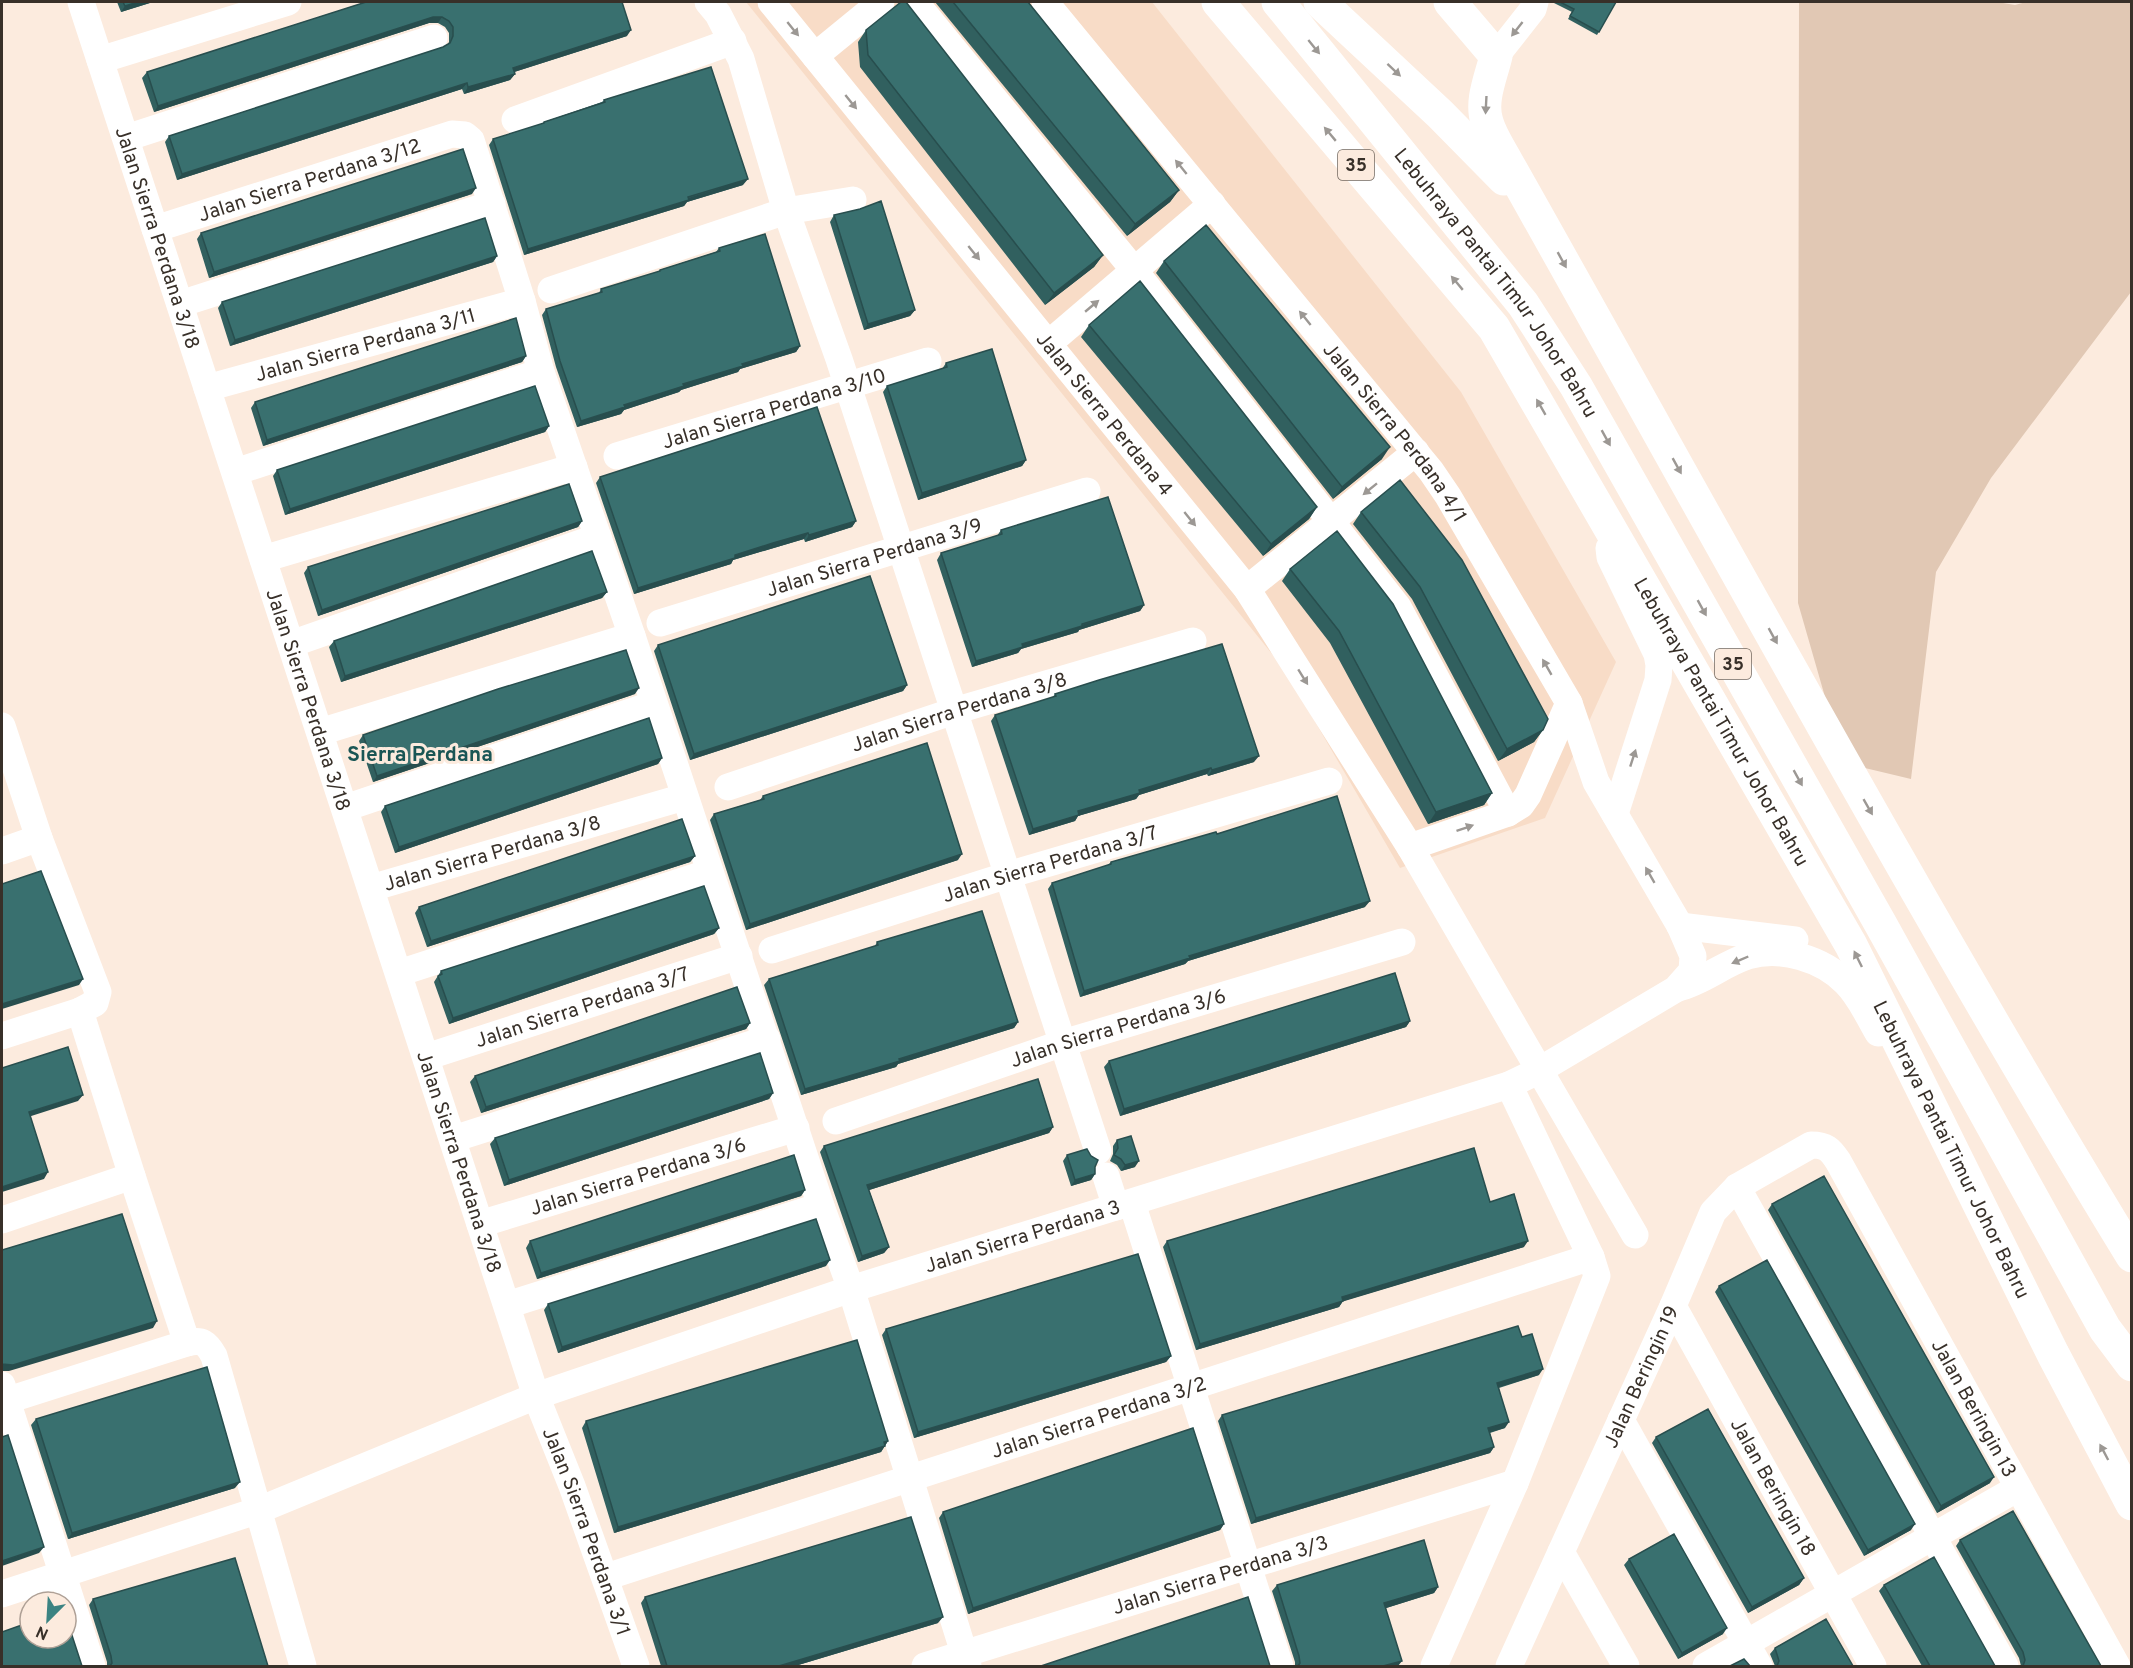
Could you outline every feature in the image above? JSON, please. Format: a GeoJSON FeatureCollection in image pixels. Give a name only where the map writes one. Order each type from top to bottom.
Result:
{"type":"FeatureCollection","features":[{"type":"Feature","properties":{"kind":"highway","name":"Lebuhraya Pantai Timur Johor Bahru"},"geometry":{"type":"LineString","coordinates":[[1218,2],[1494,328],[1851,945],[2053,1354],[2132,1504]]}},
{"type":"Feature","properties":{"kind":"highway","name":"Lebuhraya Pantai Timur Johor Bahru"},"geometry":{"type":"LineString","coordinates":[[1278,2],[1523,304],[1576,386],[1880,923],[2105,1329],[2132,1365]]}},
{"type":"Feature","properties":{"kind":"highway"},"geometry":{"type":"LineString","coordinates":[[1320,2],[1440,114],[1533,208]]}},
{"type":"Feature","properties":{"kind":"highway"},"geometry":{"type":"LineString","coordinates":[[1450,2],[1496,56],[1485,99],[1486,120],[1533,208],[1866,803],[2040,1105],[2132,1256]]}},
{"type":"Feature","properties":{"kind":"street","name":"Jalan Sierra Perdana 3/18"},"geometry":{"type":"LineString","coordinates":[[81,2],[536,1396]]}},
{"type":"Feature","properties":{"kind":"street"},"geometry":{"type":"LineString","coordinates":[[100,60],[288,2]]}},
{"type":"Feature","properties":{"kind":"street"},"geometry":{"type":"LineString","coordinates":[[708,2],[718,15],[741,59],[786,211],[848,386],[1102,1163],[1124,1205],[1191,1387],[1280,1666]]}},
{"type":"Feature","properties":{"kind":"street","name":"Jalan Sierra Perdana 4"},"geometry":{"type":"LineString","coordinates":[[771,2],[1247,589],[1410,847],[1635,1235]]}},
{"type":"Feature","properties":{"kind":"street"},"geometry":{"type":"LineString","coordinates":[[815,56],[881,2]]}},
{"type":"Feature","properties":{"kind":"street"},"geometry":{"type":"LineString","coordinates":[[915,2],[1134,270],[1398,607],[1508,813]]}},
{"type":"Feature","properties":{"kind":"street","name":"Jalan Sierra Perdana 4/1"},"geometry":{"type":"LineString","coordinates":[[1045,2],[1416,452],[1448,496],[1569,703],[1596,782],[1680,926],[1693,956],[1693,965],[1688,977],[1676,988]]}},
{"type":"Feature","properties":{"kind":"street"},"geometry":{"type":"LineString","coordinates":[[1496,56],[1533,9],[1535,2]]}},
{"type":"Feature","properties":{"kind":"street"},"geometry":{"type":"LineString","coordinates":[[126,138],[434,38]]}},
{"type":"Feature","properties":{"kind":"street"},"geometry":{"type":"LineString","coordinates":[[515,120],[733,41]]}},
{"type":"Feature","properties":{"kind":"street","name":"Jalan Sierra Perdana 3/12"},"geometry":{"type":"LineString","coordinates":[[155,229],[452,134],[465,135],[471,140],[492,204]]}},
{"type":"Feature","properties":{"kind":"street"},"geometry":{"type":"LineString","coordinates":[[551,290],[786,211],[853,200]]}},
{"type":"Feature","properties":{"kind":"street"},"geometry":{"type":"LineString","coordinates":[[180,304],[492,204],[541,372],[632,636],[820,1206],[851,1288],[966,1660]]}},
{"type":"Feature","properties":{"kind":"street"},"geometry":{"type":"LineString","coordinates":[[1048,344],[1212,204]]}},
{"type":"Feature","properties":{"kind":"street","name":"Jalan Sierra Perdana 3/11"},"geometry":{"type":"LineString","coordinates":[[207,388],[522,301]]}},
{"type":"Feature","properties":{"kind":"street","name":"Jalan Sierra Perdana 3/10"},"geometry":{"type":"LineString","coordinates":[[617,456],[928,361]]}},
{"type":"Feature","properties":{"kind":"street"},"geometry":{"type":"LineString","coordinates":[[235,472],[541,372]]}},
{"type":"Feature","properties":{"kind":"street"},"geometry":{"type":"LineString","coordinates":[[1247,589],[1416,452]]}},
{"type":"Feature","properties":{"kind":"street"},"geometry":{"type":"LineString","coordinates":[[263,559],[574,467]]}},
{"type":"Feature","properties":{"kind":"street","name":"Jalan Sierra Perdana 3/9"},"geometry":{"type":"LineString","coordinates":[[660,623],[1087,492]]}},
{"type":"Feature","properties":{"kind":"street"},"geometry":{"type":"LineString","coordinates":[[1604,517],[1610,557],[1657,654],[1659,665],[1658,680],[1615,814]]}},
{"type":"Feature","properties":{"kind":"street"},"geometry":{"type":"LineString","coordinates":[[291,644],[598,537]]}},
{"type":"Feature","properties":{"kind":"street"},"geometry":{"type":"LineString","coordinates":[[320,732],[632,636]]}},
{"type":"Feature","properties":{"kind":"street","name":"Jalan Sierra Perdana 3/8"},"geometry":{"type":"LineString","coordinates":[[728,787],[954,711],[1192,641]]}},
{"type":"Feature","properties":{"kind":"street"},"geometry":{"type":"LineString","coordinates":[[1410,847],[1516,810],[1525,800],[1569,703]]}},
{"type":"Feature","properties":{"kind":"street"},"geometry":{"type":"LineString","coordinates":[[345,808],[654,704]]}},
{"type":"Feature","properties":{"kind":"street"},"geometry":{"type":"LineString","coordinates":[[2,726],[6,755],[98,992],[95,1003],[80,1011],[2,1036]]}},
{"type":"Feature","properties":{"kind":"street","name":"Jalan Sierra Perdana 3/7"},"geometry":{"type":"LineString","coordinates":[[772,950],[1008,875],[1329,781]]}},
{"type":"Feature","properties":{"kind":"street","name":"Jalan Sierra Perdana 3/8"},"geometry":{"type":"LineString","coordinates":[[371,888],[684,797]]}},
{"type":"Feature","properties":{"kind":"street"},"geometry":{"type":"LineString","coordinates":[[2,851],[39,838]]}},
{"type":"Feature","properties":{"kind":"street"},"geometry":{"type":"LineString","coordinates":[[399,973],[710,872]]}},
{"type":"Feature","properties":{"kind":"street"},"geometry":{"type":"LineString","coordinates":[[1680,926],[1793,939],[1812,949],[1831,971]]}},
{"type":"Feature","properties":{"kind":"street","name":"Jalan Sierra Perdana 3/6"},"geometry":{"type":"LineString","coordinates":[[836,1121],[1063,1043],[1402,942]]}},
{"type":"Feature","properties":{"kind":"street"},"geometry":{"type":"LineString","coordinates":[[1676,988],[1691,985],[1735,962],[1761,954],[1777,953],[1795,955],[1814,962],[1845,981],[1858,996],[1913,1098],[2008,1293],[2053,1354]]}},
{"type":"Feature","properties":{"kind":"street","name":"Jalan Sierra Perdana 3/7"},"geometry":{"type":"LineString","coordinates":[[426,1057],[739,956]]}},
{"type":"Feature","properties":{"kind":"street","name":"Jalan Sierra Perdana 3"},"geometry":{"type":"LineString","coordinates":[[2,1594],[259,1510],[536,1396],[851,1288],[1509,1085],[1538,1071],[1676,988]]}},
{"type":"Feature","properties":{"kind":"street"},"geometry":{"type":"LineString","coordinates":[[80,1011],[187,1343]]}},
{"type":"Feature","properties":{"kind":"street"},"geometry":{"type":"LineString","coordinates":[[453,1139],[767,1040]]}},
{"type":"Feature","properties":{"kind":"street"},"geometry":{"type":"LineString","coordinates":[[1434,1666],[1515,1483],[1597,1276],[1591,1257],[1509,1085]]}},
{"type":"Feature","properties":{"kind":"street","name":"Jalan Sierra Perdana 3/6"},"geometry":{"type":"LineString","coordinates":[[480,1224],[796,1128]]}},
{"type":"Feature","properties":{"kind":"street","name":"Jalan Beringin 19"},"geometry":{"type":"LineString","coordinates":[[1510,1666],[1674,1306],[1713,1212],[1737,1187],[1811,1144],[1822,1144],[1830,1149]]}},
{"type":"Feature","properties":{"kind":"street","name":"Jalan Beringin 13"},"geometry":{"type":"LineString","coordinates":[[1830,1149],[2117,1666]]}},
{"type":"Feature","properties":{"kind":"street"},"geometry":{"type":"LineString","coordinates":[[2,1220],[132,1176]]}},
{"type":"Feature","properties":{"kind":"street"},"geometry":{"type":"LineString","coordinates":[[1737,1187],[2005,1666]]}},
{"type":"Feature","properties":{"kind":"street"},"geometry":{"type":"LineString","coordinates":[[507,1305],[820,1206]]}},
{"type":"Feature","properties":{"kind":"street","name":"Jalan Sierra Perdana 3/2"},"geometry":{"type":"LineString","coordinates":[[606,1577],[1591,1257]]}},
{"type":"Feature","properties":{"kind":"street","name":"Jalan Beringin 18"},"geometry":{"type":"LineString","coordinates":[[1674,1306],[1873,1666]]}},
{"type":"Feature","properties":{"kind":"street"},"geometry":{"type":"LineString","coordinates":[[92,1666],[3,1396],[199,1340],[208,1344],[214,1356],[303,1666]]}},
{"type":"Feature","properties":{"kind":"street","name":"Jalan Sierra Perdana 3/1"},"geometry":{"type":"LineString","coordinates":[[536,1396],[606,1577],[636,1666]]}},
{"type":"Feature","properties":{"kind":"street"},"geometry":{"type":"LineString","coordinates":[[1621,1420],[1760,1666]]}},
{"type":"Feature","properties":{"kind":"street","name":"Jalan Sierra Perdana 3/3"},"geometry":{"type":"LineString","coordinates":[[925,1666],[966,1660],[1248,1566],[1515,1483]]}},
{"type":"Feature","properties":{"kind":"street"},"geometry":{"type":"LineString","coordinates":[[1706,1666],[2018,1488]]}},
{"type":"Feature","properties":{"kind":"street"},"geometry":{"type":"LineString","coordinates":[[1561,1552],[1626,1666]]}},
{"type":"Feature","properties":{"kind":"shaded area"},"geometry":{"type":"Polygon","coordinates":[[[746,2],[1152,2],[1461,392],[1616,662],[1545,818],[1400,868],[1285,670],[746,2]]]}},
{"type":"Feature","properties":{"kind":"shaded area"},"geometry":{"type":"Polygon","coordinates":[[[1799,2],[1997,2],[2015,5],[2026,2],[2131,2],[2131,292],[1991,478],[1936,572],[1911,779],[1844,763],[1798,603],[1799,2]]]}},
{"type":"Feature","properties":{"kind":"building"},"geometry":{"type":"Polygon","coordinates":[[[123,2],[138,2],[125,6],[123,2]]]}},
{"type":"Feature","properties":{"kind":"building"},"geometry":{"type":"Polygon","coordinates":[[[366,2],[622,2],[631,30],[513,68],[515,74],[468,87],[467,83],[182,174],[169,136],[443,47],[450,43],[453,27],[442,17],[433,17],[158,106],[147,72],[366,2]]]}},
{"type":"Feature","properties":{"kind":"building"},"geometry":{"type":"Polygon","coordinates":[[[901,2],[906,2],[1103,255],[1054,293],[868,55],[866,30],[901,2]]]}},
{"type":"Feature","properties":{"kind":"building"},"geometry":{"type":"Polygon","coordinates":[[[953,2],[1028,2],[1179,190],[1135,224],[953,2]]]}},
{"type":"Feature","properties":{"kind":"building"},"geometry":{"type":"Polygon","coordinates":[[[1560,2],[1616,2],[1599,32],[1570,16],[1574,9],[1560,2]]]}},
{"type":"Feature","properties":{"kind":"building"},"geometry":{"type":"Polygon","coordinates":[[[711,67],[748,179],[688,197],[689,200],[528,249],[493,139],[605,102],[604,100],[607,99],[711,67]]]}},
{"type":"Feature","properties":{"kind":"building"},"geometry":{"type":"Polygon","coordinates":[[[463,149],[476,188],[214,272],[201,233],[463,149]]]}},
{"type":"Feature","properties":{"kind":"building"},"geometry":{"type":"Polygon","coordinates":[[[881,201],[915,310],[868,324],[834,215],[881,201]]]}},
{"type":"Feature","properties":{"kind":"building"},"geometry":{"type":"Polygon","coordinates":[[[485,218],[497,256],[235,340],[222,302],[485,218]]]}},
{"type":"Feature","properties":{"kind":"building"},"geometry":{"type":"Polygon","coordinates":[[[1206,225],[1390,447],[1342,487],[1164,261],[1206,225]]]}},
{"type":"Feature","properties":{"kind":"building"},"geometry":{"type":"Polygon","coordinates":[[[765,234],[800,346],[683,384],[684,386],[581,421],[560,361],[546,309],[602,292],[601,289],[720,251],[719,248],[765,234]]]}},
{"type":"Feature","properties":{"kind":"building"},"geometry":{"type":"Polygon","coordinates":[[[1140,281],[1317,507],[1271,544],[1089,325],[1140,281]]]}},
{"type":"Feature","properties":{"kind":"building"},"geometry":{"type":"Polygon","coordinates":[[[516,318],[526,356],[267,440],[255,402],[516,318]]]}},
{"type":"Feature","properties":{"kind":"building"},"geometry":{"type":"Polygon","coordinates":[[[992,349],[1026,460],[922,493],[887,386],[947,367],[946,363],[992,349]]]}},
{"type":"Feature","properties":{"kind":"building"},"geometry":{"type":"Polygon","coordinates":[[[535,386],[549,426],[290,509],[277,470],[535,386]]]}},
{"type":"Feature","properties":{"kind":"building"},"geometry":{"type":"Polygon","coordinates":[[[817,407],[856,521],[773,543],[735,555],[735,558],[638,588],[600,477],[817,407]]]}},
{"type":"Feature","properties":{"kind":"building"},"geometry":{"type":"Polygon","coordinates":[[[1400,480],[1462,560],[1548,719],[1543,730],[1507,749],[1420,587],[1361,512],[1400,480]]]}},
{"type":"Feature","properties":{"kind":"building"},"geometry":{"type":"Polygon","coordinates":[[[569,484],[582,521],[322,610],[308,567],[569,484]]]}},
{"type":"Feature","properties":{"kind":"building"},"geometry":{"type":"Polygon","coordinates":[[[1108,497],[1144,605],[976,661],[941,553],[1002,534],[1001,530],[1108,497]]]}},
{"type":"Feature","properties":{"kind":"building"},"geometry":{"type":"Polygon","coordinates":[[[1337,531],[1393,604],[1492,793],[1436,812],[1339,631],[1290,569],[1337,531]]]}},
{"type":"Feature","properties":{"kind":"building"},"geometry":{"type":"Polygon","coordinates":[[[592,551],[607,592],[345,676],[334,641],[592,551]]]}},
{"type":"Feature","properties":{"kind":"building"},"geometry":{"type":"Polygon","coordinates":[[[870,576],[907,685],[694,754],[658,645],[870,576]]]}},
{"type":"Feature","properties":{"kind":"building"},"geometry":{"type":"Polygon","coordinates":[[[1222,644],[1259,756],[1139,790],[1140,793],[1078,811],[1079,815],[1033,829],[995,715],[1099,680],[1222,644]]]}},
{"type":"Feature","properties":{"kind":"building"},"geometry":{"type":"Polygon","coordinates":[[[626,650],[639,688],[377,776],[363,735],[498,689],[626,650]]]}},
{"type":"Feature","properties":{"kind":"building"},"geometry":{"type":"Polygon","coordinates":[[[649,718],[662,758],[399,847],[385,806],[649,718]]]}},
{"type":"Feature","properties":{"kind":"building"},"geometry":{"type":"Polygon","coordinates":[[[927,743],[962,854],[750,924],[714,814],[927,743]]]}},
{"type":"Feature","properties":{"kind":"building"},"geometry":{"type":"Polygon","coordinates":[[[1337,796],[1370,901],[1189,956],[1190,958],[1084,991],[1052,883],[1111,864],[1111,862],[1216,832],[1217,834],[1337,796]]]}},
{"type":"Feature","properties":{"kind":"building"},"geometry":{"type":"Polygon","coordinates":[[[682,819],[695,856],[431,941],[419,907],[682,819]]]}},
{"type":"Feature","properties":{"kind":"building"},"geometry":{"type":"Polygon","coordinates":[[[41,871],[83,979],[2,1004],[2,884],[41,871]]]}},
{"type":"Feature","properties":{"kind":"building"},"geometry":{"type":"Polygon","coordinates":[[[704,886],[719,928],[453,1018],[438,976],[442,974],[441,971],[704,886]]]}},
{"type":"Feature","properties":{"kind":"building"},"geometry":{"type":"Polygon","coordinates":[[[982,911],[1018,1022],[805,1089],[769,979],[878,945],[877,942],[982,911]]]}},
{"type":"Feature","properties":{"kind":"building"},"geometry":{"type":"Polygon","coordinates":[[[1395,973],[1410,1021],[1124,1109],[1109,1061],[1395,973]]]}},
{"type":"Feature","properties":{"kind":"building"},"geometry":{"type":"Polygon","coordinates":[[[737,987],[750,1023],[486,1107],[475,1076],[737,987]]]}},
{"type":"Feature","properties":{"kind":"building"},"geometry":{"type":"Polygon","coordinates":[[[68,1047],[83,1095],[29,1112],[48,1172],[2,1187],[2,1068],[68,1047]]]}},
{"type":"Feature","properties":{"kind":"building"},"geometry":{"type":"Polygon","coordinates":[[[760,1053],[773,1093],[509,1180],[495,1138],[760,1053]]]}},
{"type":"Feature","properties":{"kind":"building"},"geometry":{"type":"Polygon","coordinates":[[[1038,1079],[1053,1127],[867,1185],[889,1247],[862,1256],[824,1146],[1038,1079]]]}},
{"type":"Feature","properties":{"kind":"building"},"geometry":{"type":"Polygon","coordinates":[[[1131,1136],[1139,1161],[1125,1165],[1114,1155],[1118,1148],[1117,1140],[1131,1136]]]}},
{"type":"Feature","properties":{"kind":"building"},"geometry":{"type":"Polygon","coordinates":[[[1474,1148],[1490,1202],[1514,1194],[1528,1241],[1342,1297],[1343,1301],[1200,1344],[1167,1241],[1474,1148]]]}},
{"type":"Feature","properties":{"kind":"building"},"geometry":{"type":"Polygon","coordinates":[[[1087,1149],[1091,1156],[1098,1160],[1095,1174],[1075,1180],[1067,1155],[1087,1149]]]}},
{"type":"Feature","properties":{"kind":"building"},"geometry":{"type":"Polygon","coordinates":[[[794,1155],[805,1190],[541,1273],[530,1241],[794,1155]]]}},
{"type":"Feature","properties":{"kind":"building"},"geometry":{"type":"Polygon","coordinates":[[[1824,1176],[1994,1477],[1941,1506],[1772,1204],[1824,1176]]]}},
{"type":"Feature","properties":{"kind":"building"},"geometry":{"type":"Polygon","coordinates":[[[122,1214],[157,1321],[13,1365],[2,1364],[2,1250],[122,1214]]]}},
{"type":"Feature","properties":{"kind":"building"},"geometry":{"type":"Polygon","coordinates":[[[816,1219],[830,1260],[562,1347],[548,1304],[816,1219]]]}},
{"type":"Feature","properties":{"kind":"building"},"geometry":{"type":"Polygon","coordinates":[[[1138,1254],[1171,1356],[918,1432],[886,1329],[1138,1254]]]}},
{"type":"Feature","properties":{"kind":"building"},"geometry":{"type":"Polygon","coordinates":[[[1767,1260],[1915,1524],[1868,1550],[1719,1286],[1767,1260]]]}},
{"type":"Feature","properties":{"kind":"building"},"geometry":{"type":"Polygon","coordinates":[[[1518,1326],[1522,1337],[1532,1334],[1543,1369],[1497,1383],[1509,1422],[1488,1428],[1494,1447],[1256,1518],[1222,1415],[1518,1326]]]}},
{"type":"Feature","properties":{"kind":"building"},"geometry":{"type":"Polygon","coordinates":[[[857,1340],[888,1441],[884,1442],[885,1446],[618,1527],[586,1421],[857,1340]]]}},
{"type":"Feature","properties":{"kind":"building"},"geometry":{"type":"Polygon","coordinates":[[[207,1367],[240,1482],[72,1533],[36,1419],[207,1367]]]}},
{"type":"Feature","properties":{"kind":"building"},"geometry":{"type":"Polygon","coordinates":[[[1708,1409],[1804,1578],[1752,1607],[1656,1437],[1708,1409]]]}},
{"type":"Feature","properties":{"kind":"building"},"geometry":{"type":"Polygon","coordinates":[[[1193,1428],[1224,1524],[973,1608],[943,1512],[1193,1428]]]}},
{"type":"Feature","properties":{"kind":"building"},"geometry":{"type":"Polygon","coordinates":[[[8,1435],[44,1547],[2,1561],[2,1437],[8,1435]]]}},
{"type":"Feature","properties":{"kind":"building"},"geometry":{"type":"Polygon","coordinates":[[[2013,1511],[2101,1666],[2023,1666],[2025,1660],[2023,1652],[1960,1540],[2013,1511]]]}},
{"type":"Feature","properties":{"kind":"building"},"geometry":{"type":"Polygon","coordinates":[[[911,1517],[943,1617],[779,1666],[667,1666],[645,1597],[911,1517]]]}},
{"type":"Feature","properties":{"kind":"building"},"geometry":{"type":"Polygon","coordinates":[[[1674,1534],[1727,1628],[1682,1653],[1629,1559],[1674,1534]]]}},
{"type":"Feature","properties":{"kind":"building"},"geometry":{"type":"Polygon","coordinates":[[[1424,1540],[1438,1587],[1384,1603],[1402,1661],[1383,1666],[1298,1666],[1299,1656],[1277,1585],[1424,1540]]]}},
{"type":"Feature","properties":{"kind":"building"},"geometry":{"type":"Polygon","coordinates":[[[1934,1557],[1995,1666],[1930,1666],[1884,1585],[1934,1557]]]}},
{"type":"Feature","properties":{"kind":"building"},"geometry":{"type":"Polygon","coordinates":[[[235,1558],[268,1666],[110,1666],[111,1656],[93,1599],[235,1558]]]}},
{"type":"Feature","properties":{"kind":"building"},"geometry":{"type":"Polygon","coordinates":[[[1248,1597],[1270,1666],[1041,1666],[1248,1597]]]}},
{"type":"Feature","properties":{"kind":"building"},"geometry":{"type":"Polygon","coordinates":[[[1826,1619],[1853,1666],[1777,1666],[1779,1661],[1775,1648],[1826,1619]]]}},
{"type":"Feature","properties":{"kind":"building"},"geometry":{"type":"Polygon","coordinates":[[[18,1626],[18,1650],[77,1650],[82,1666],[2,1666],[2,1632],[18,1626]]]}},
{"type":"Feature","properties":{"kind":"building"},"geometry":{"type":"Polygon","coordinates":[[[1744,1659],[1750,1666],[1730,1666],[1744,1659]]]}},
{"type":"Feature","properties":{"kind":"district","name":"Sierra Perdana"},"geometry":{"type":"Point","coordinates":[420,754]}}]}
